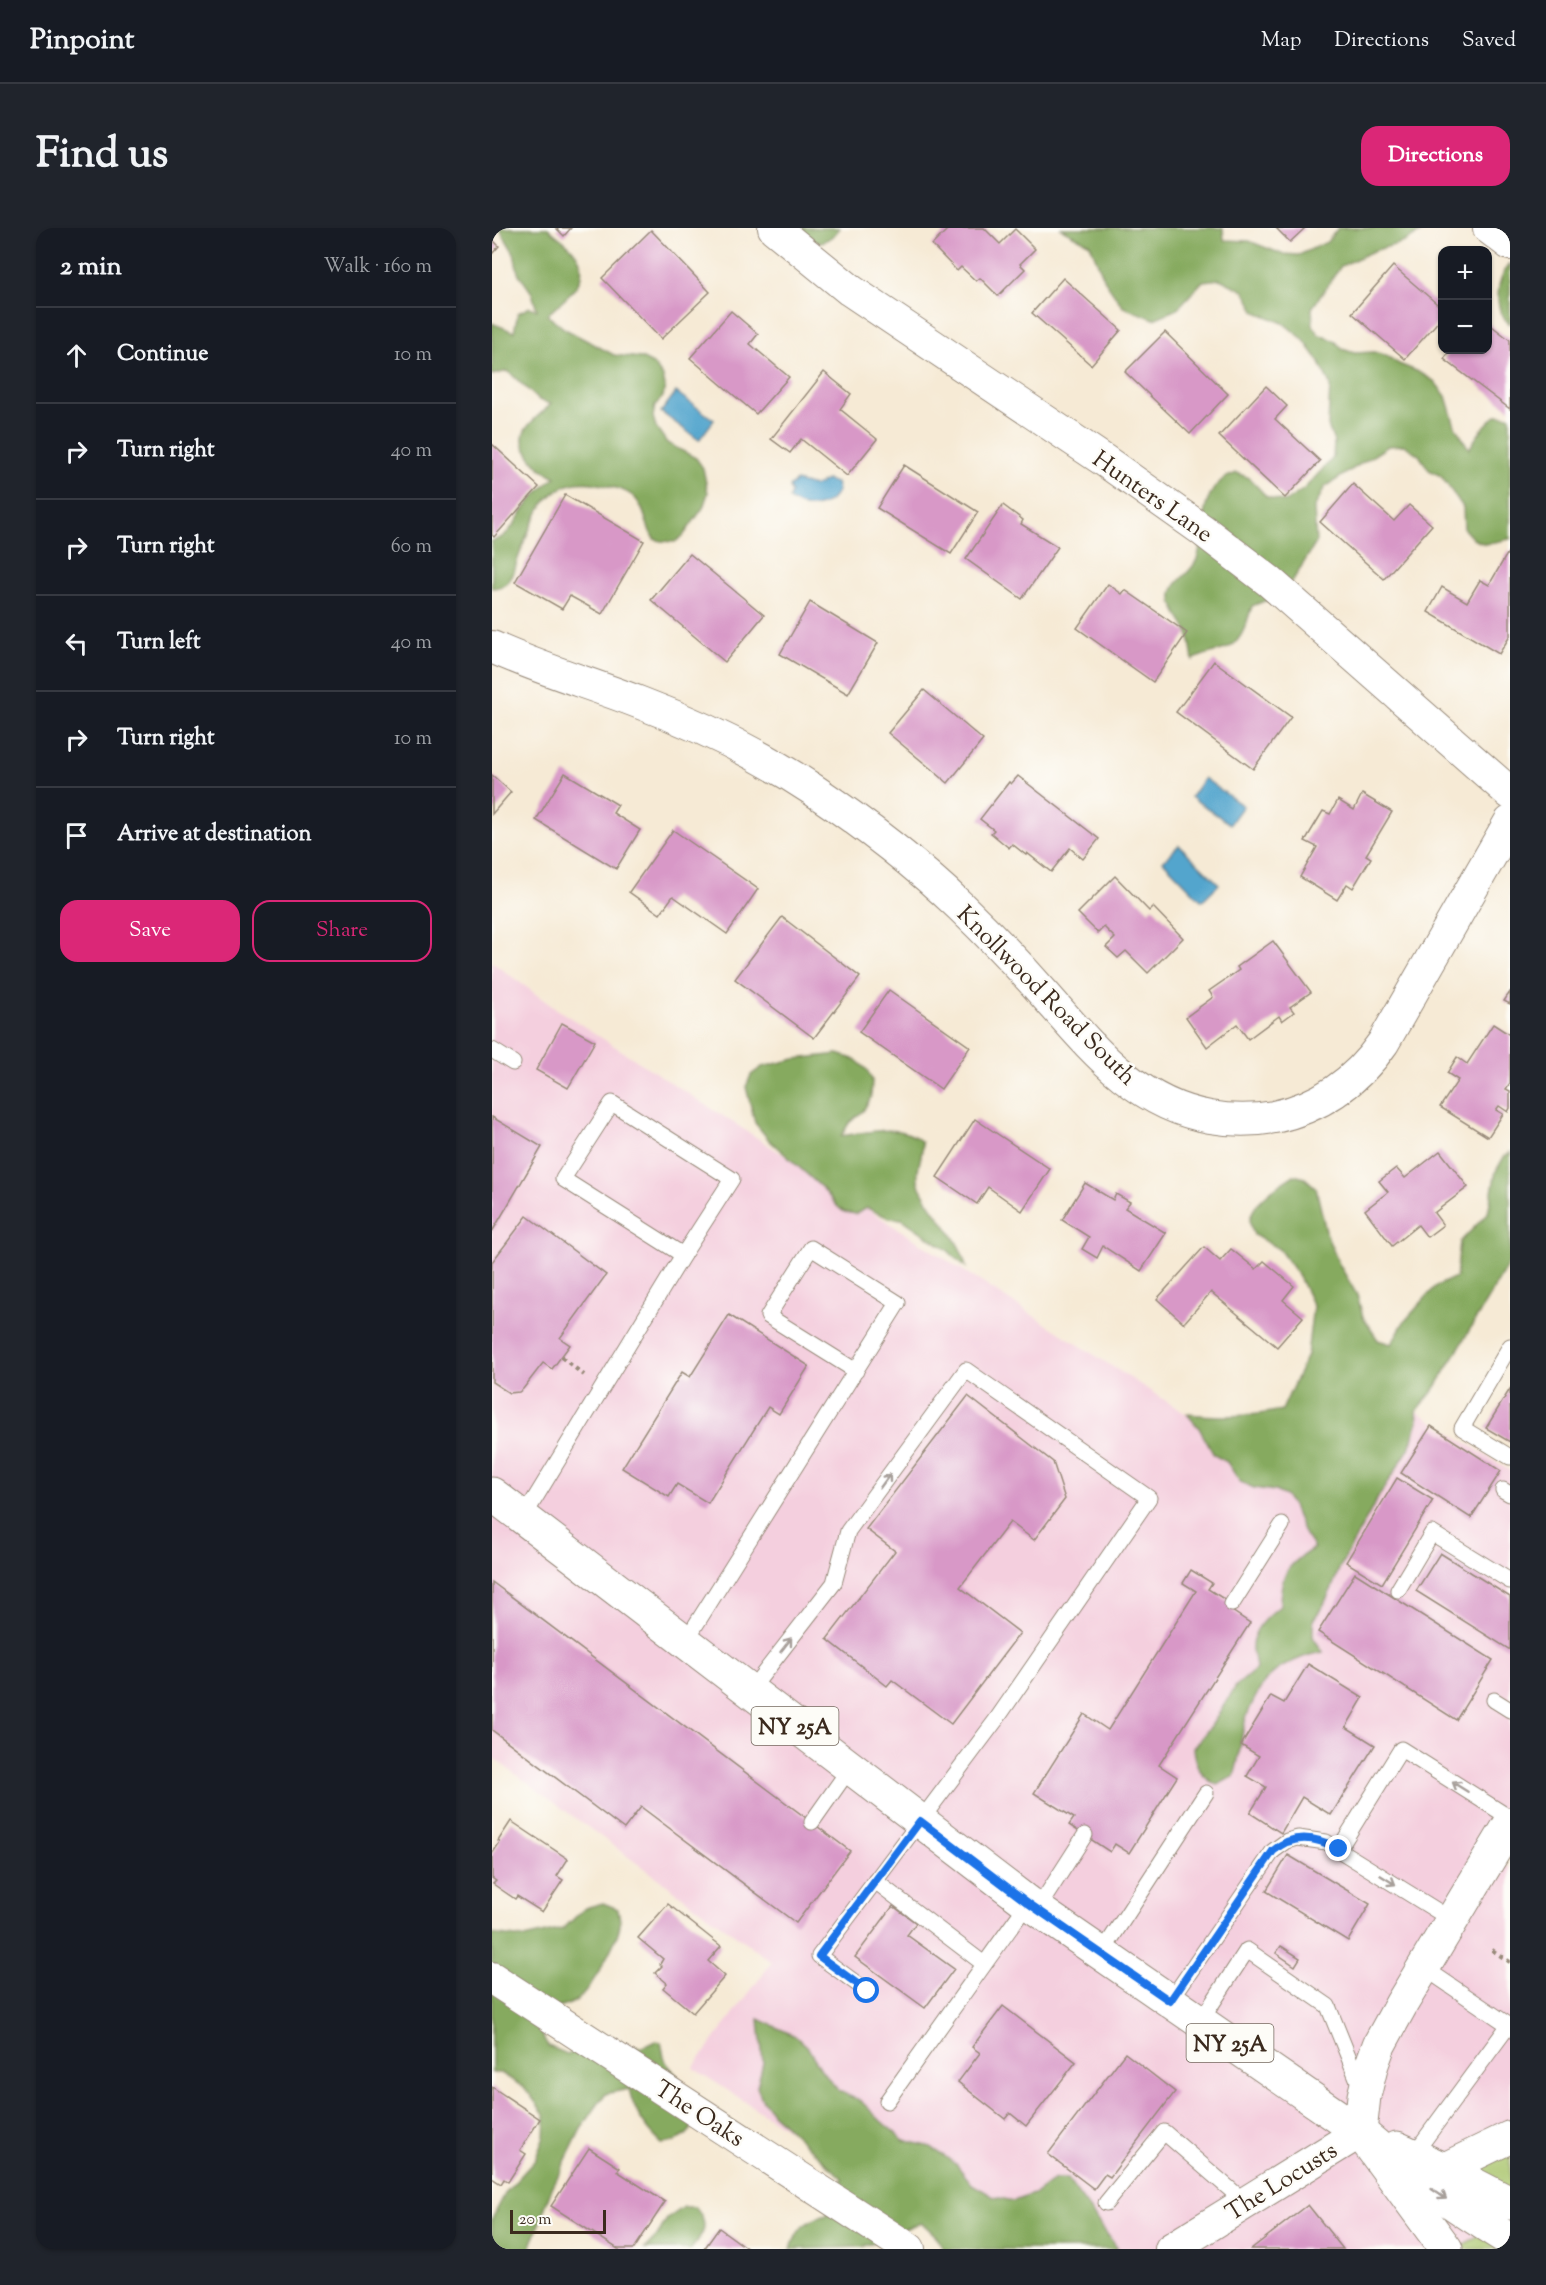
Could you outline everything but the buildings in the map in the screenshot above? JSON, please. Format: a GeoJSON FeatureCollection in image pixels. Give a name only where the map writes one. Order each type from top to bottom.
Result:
{"type":"FeatureCollection","features":[{"type":"Feature","properties":{"kind":"main road","name":"NY 25A"},"geometry":{"type":"LineString","coordinates":[[492,1494],[1033,1906],[1360,2132],[1406,2171],[1479,2222],[1510,2240]]}},
{"type":"Feature","properties":{"kind":"main road"},"geometry":{"type":"LineString","coordinates":[[1446,2249],[1360,2132],[1364,2096],[1372,2064],[1380,2045],[1510,1824]]}},
{"type":"Feature","properties":{"kind":"main road","name":"NY 25A"},"geometry":{"type":"LineString","coordinates":[[1360,2132],[1414,2154],[1510,2203]]}},
{"type":"Feature","properties":{"kind":"street","name":"Hunters Lane"},"geometry":{"type":"LineString","coordinates":[[774,228],[850,290],[1105,461],[1201,529],[1269,581],[1510,793]]}},
{"type":"Feature","properties":{"kind":"street"},"geometry":{"type":"LineString","coordinates":[[1489,228],[1510,244]]}},
{"type":"Feature","properties":{"kind":"street","name":"Knollwood Road South"},"geometry":{"type":"LineString","coordinates":[[492,647],[558,675],[636,701],[698,726],[750,752],[808,786],[865,825],[959,905],[1010,957],[1077,1033],[1129,1083],[1161,1102],[1192,1114],[1254,1121],[1287,1114],[1324,1100],[1359,1074],[1383,1044],[1510,822]]}},
{"type":"Feature","properties":{"kind":"street","name":"The Oaks"},"geometry":{"type":"LineString","coordinates":[[492,1978],[909,2249]]}},
{"type":"Feature","properties":{"kind":"street","name":"The Locusts"},"geometry":{"type":"LineString","coordinates":[[1171,2249],[1360,2132]]}},
{"type":"Feature","properties":{"kind":"street"},"geometry":{"type":"LineString","coordinates":[[1444,2169],[1510,2138]]}},
{"type":"Feature","properties":{"kind":"lane"},"geometry":{"type":"LineString","coordinates":[[492,1050],[513,1063]]}},
{"type":"Feature","properties":{"kind":"lane"},"geometry":{"type":"LineString","coordinates":[[523,1518],[683,1255],[732,1179],[612,1103],[563,1179],[683,1255]]}},
{"type":"Feature","properties":{"kind":"lane"},"geometry":{"type":"LineString","coordinates":[[685,1642],[856,1371],[898,1303],[811,1248],[768,1316],[856,1371]]}},
{"type":"Feature","properties":{"kind":"lane"},"geometry":{"type":"LineString","coordinates":[[1510,1346],[1462,1428],[1510,1457]]}},
{"type":"Feature","properties":{"kind":"lane"},"geometry":{"type":"LineString","coordinates":[[750,1691],[834,1583],[848,1531],[966,1370],[1149,1498],[996,1720],[819,1956],[867,1991]]}},
{"type":"Feature","properties":{"kind":"lane"},"geometry":{"type":"LineString","coordinates":[[1232,1604],[1282,1525]]}},
{"type":"Feature","properties":{"kind":"lane"},"geometry":{"type":"LineString","coordinates":[[1398,1590],[1432,1533],[1510,1581]]}},
{"type":"Feature","properties":{"kind":"lane"},"geometry":{"type":"LineString","coordinates":[[1494,1700],[1510,1710]]}},
{"type":"Feature","properties":{"kind":"lane"},"geometry":{"type":"LineString","coordinates":[[1339,1849],[1401,1749],[1510,1818]]}},
{"type":"Feature","properties":{"kind":"lane"},"geometry":{"type":"LineString","coordinates":[[812,1822],[850,1768]]}},
{"type":"Feature","properties":{"kind":"lane"},"geometry":{"type":"LineString","coordinates":[[1101,1954],[1206,1793]]}},
{"type":"Feature","properties":{"kind":"lane"},"geometry":{"type":"LineString","coordinates":[[886,2101],[984,1964],[1033,1906],[1085,1835]]}},
{"type":"Feature","properties":{"kind":"lane"},"geometry":{"type":"LineString","coordinates":[[1170,2001],[1273,1851],[1278,1846],[1298,1838],[1326,1842],[1452,1920]]}},
{"type":"Feature","properties":{"kind":"lane"},"geometry":{"type":"LineString","coordinates":[[875,1881],[984,1964]]}},
{"type":"Feature","properties":{"kind":"lane"},"geometry":{"type":"LineString","coordinates":[[1200,2022],[1247,1950],[1329,2006],[1364,2096]]}},
{"type":"Feature","properties":{"kind":"lane"},"geometry":{"type":"LineString","coordinates":[[1414,2154],[1510,2026],[1424,1967]]}},
{"type":"Feature","properties":{"kind":"lane"},"geometry":{"type":"LineString","coordinates":[[1106,2203],[1164,2132],[1246,2203]]}},
{"type":"Feature","properties":{"kind":"path"},"geometry":{"type":"LineString","coordinates":[[1492,1950],[1510,1962]]}},
{"type":"Feature","properties":{"kind":"shaded area"},"geometry":{"type":"Polygon","coordinates":[[[492,962],[552,1006],[1239,1448],[1417,1411],[1510,1471],[1510,1824],[1491,1856],[1510,1868],[1510,2249],[972,2249],[693,2068],[772,1962],[492,1757],[492,962]]]}},
{"type":"Feature","properties":{"kind":"green space"},"geometry":{"type":"Polygon","coordinates":[[[499,228],[548,228],[573,250],[580,260],[582,270],[580,279],[570,294],[547,315],[565,329],[614,355],[641,358],[653,364],[663,377],[665,386],[663,397],[655,405],[653,417],[656,427],[667,443],[696,458],[703,468],[708,493],[703,508],[683,536],[675,542],[654,539],[639,502],[627,492],[597,484],[580,483],[566,486],[554,493],[537,514],[524,542],[514,573],[509,580],[503,586],[492,588],[492,541],[508,532],[536,495],[556,477],[534,461],[524,445],[523,438],[528,426],[551,404],[539,400],[508,371],[492,375],[492,323],[514,332],[518,313],[530,307],[537,310],[532,293],[518,273],[514,253],[499,228]]]}},
{"type":"Feature","properties":{"kind":"green space"},"geometry":{"type":"Polygon","coordinates":[[[792,228],[840,228],[828,239],[816,242],[804,238],[792,228]]]}},
{"type":"Feature","properties":{"kind":"green space"},"geometry":{"type":"Polygon","coordinates":[[[1060,228],[1223,228],[1224,240],[1249,241],[1282,254],[1299,255],[1327,242],[1338,228],[1428,228],[1404,242],[1373,251],[1341,266],[1312,308],[1313,325],[1318,334],[1335,341],[1342,349],[1355,353],[1374,352],[1387,356],[1434,381],[1446,396],[1455,426],[1469,449],[1481,430],[1492,419],[1497,415],[1510,416],[1510,539],[1485,544],[1473,539],[1464,529],[1463,507],[1441,476],[1429,470],[1419,455],[1404,445],[1388,446],[1325,487],[1314,508],[1316,543],[1293,580],[1267,600],[1252,606],[1240,637],[1231,646],[1193,660],[1187,629],[1175,610],[1172,594],[1177,583],[1197,559],[1209,498],[1221,481],[1237,473],[1249,478],[1267,497],[1285,502],[1304,489],[1333,458],[1334,442],[1328,426],[1330,385],[1319,361],[1303,339],[1283,323],[1256,312],[1244,291],[1220,279],[1203,281],[1177,309],[1154,319],[1123,307],[1105,281],[1090,244],[1060,228]]]}},
{"type":"Feature","properties":{"kind":"green space"},"geometry":{"type":"Polygon","coordinates":[[[1510,263],[1510,324],[1500,311],[1498,294],[1502,277],[1510,263]]]}},
{"type":"Feature","properties":{"kind":"green space"},"geometry":{"type":"Polygon","coordinates":[[[838,1054],[856,1060],[867,1070],[872,1080],[871,1097],[863,1111],[849,1123],[841,1136],[883,1130],[904,1132],[922,1142],[918,1170],[920,1187],[958,1245],[966,1267],[946,1249],[902,1219],[889,1218],[867,1208],[856,1214],[844,1212],[822,1188],[769,1140],[755,1123],[746,1087],[751,1075],[762,1067],[795,1059],[838,1054]]]}},
{"type":"Feature","properties":{"kind":"green space"},"geometry":{"type":"Polygon","coordinates":[[[1510,1152],[1510,1261],[1436,1387],[1417,1411],[1418,1421],[1409,1449],[1379,1496],[1339,1569],[1323,1606],[1313,1620],[1313,1637],[1323,1652],[1287,1664],[1266,1680],[1246,1717],[1234,1776],[1218,1785],[1203,1775],[1195,1760],[1193,1748],[1211,1726],[1236,1686],[1256,1669],[1252,1650],[1254,1636],[1265,1619],[1280,1606],[1284,1578],[1291,1565],[1314,1548],[1285,1496],[1275,1491],[1254,1488],[1240,1482],[1227,1462],[1214,1455],[1199,1428],[1187,1414],[1234,1416],[1282,1410],[1307,1355],[1313,1306],[1299,1277],[1279,1249],[1254,1235],[1250,1223],[1255,1207],[1267,1194],[1294,1175],[1305,1178],[1316,1188],[1327,1236],[1339,1264],[1357,1295],[1363,1317],[1378,1340],[1391,1344],[1404,1322],[1436,1286],[1456,1277],[1460,1242],[1488,1213],[1496,1171],[1504,1157],[1510,1152]]]}},
{"type":"Feature","properties":{"kind":"green space"},"geometry":{"type":"Polygon","coordinates":[[[603,1903],[618,1909],[619,1930],[610,1952],[589,1987],[577,2000],[565,2006],[528,2009],[548,2046],[567,2054],[581,2050],[642,2047],[656,2041],[661,2042],[665,2061],[681,2081],[696,2120],[683,2137],[662,2144],[641,2119],[629,2089],[605,2094],[581,2129],[552,2188],[530,2249],[492,2249],[492,2219],[506,2192],[535,2160],[544,2137],[545,2115],[525,2088],[501,2073],[492,2073],[492,1934],[524,1938],[563,1929],[585,1908],[603,1903]]]}},
{"type":"Feature","properties":{"kind":"green space"},"geometry":{"type":"Polygon","coordinates":[[[759,2019],[795,2036],[808,2048],[822,2071],[839,2091],[862,2102],[904,2140],[931,2147],[956,2164],[972,2184],[994,2197],[1014,2201],[1036,2193],[1055,2179],[1067,2179],[1118,2249],[944,2249],[936,2236],[921,2222],[862,2247],[791,2249],[796,2235],[803,2226],[827,2215],[834,2190],[843,2179],[772,2113],[762,2099],[757,2087],[763,2063],[759,2019]]]}},
{"type":"Feature","properties":{"kind":"green space"},"geometry":{"type":"Polygon","coordinates":[[[1510,2138],[1510,2203],[1444,2169],[1510,2138]]]}},
{"type":"Feature","properties":{"kind":"green space"},"geometry":{"type":"Polygon","coordinates":[[[684,2207],[695,2207],[704,2224],[700,2238],[691,2249],[644,2249],[657,2236],[667,2219],[684,2207]]]}},
{"type":"Feature","properties":{"kind":"green space"},"geometry":{"type":"Polygon","coordinates":[[[1481,2233],[1508,2249],[1459,2249],[1481,2233]]]}},
{"type":"Feature","properties":{"kind":"water"},"geometry":{"type":"Polygon","coordinates":[[[676,392],[714,420],[699,440],[661,412],[676,392]]]}},
{"type":"Feature","properties":{"kind":"water"},"geometry":{"type":"Polygon","coordinates":[[[827,480],[836,483],[838,491],[834,497],[822,505],[808,507],[789,499],[791,493],[789,487],[796,481],[814,486],[827,480]]]}},
{"type":"Feature","properties":{"kind":"water"},"geometry":{"type":"Polygon","coordinates":[[[1204,778],[1243,806],[1230,824],[1191,797],[1204,778]]]}},
{"type":"Feature","properties":{"kind":"water"},"geometry":{"type":"Polygon","coordinates":[[[1179,845],[1219,884],[1202,901],[1163,861],[1179,845]]]}},
{"type":"Feature","properties":{"kind":"route"},"geometry":{"type":"LineString","coordinates":[[867,1991],[819,1956],[920,1821],[1028,1903],[1170,2001],[1278,1846],[1298,1838],[1326,1842],[1339,1849]]}}]}
